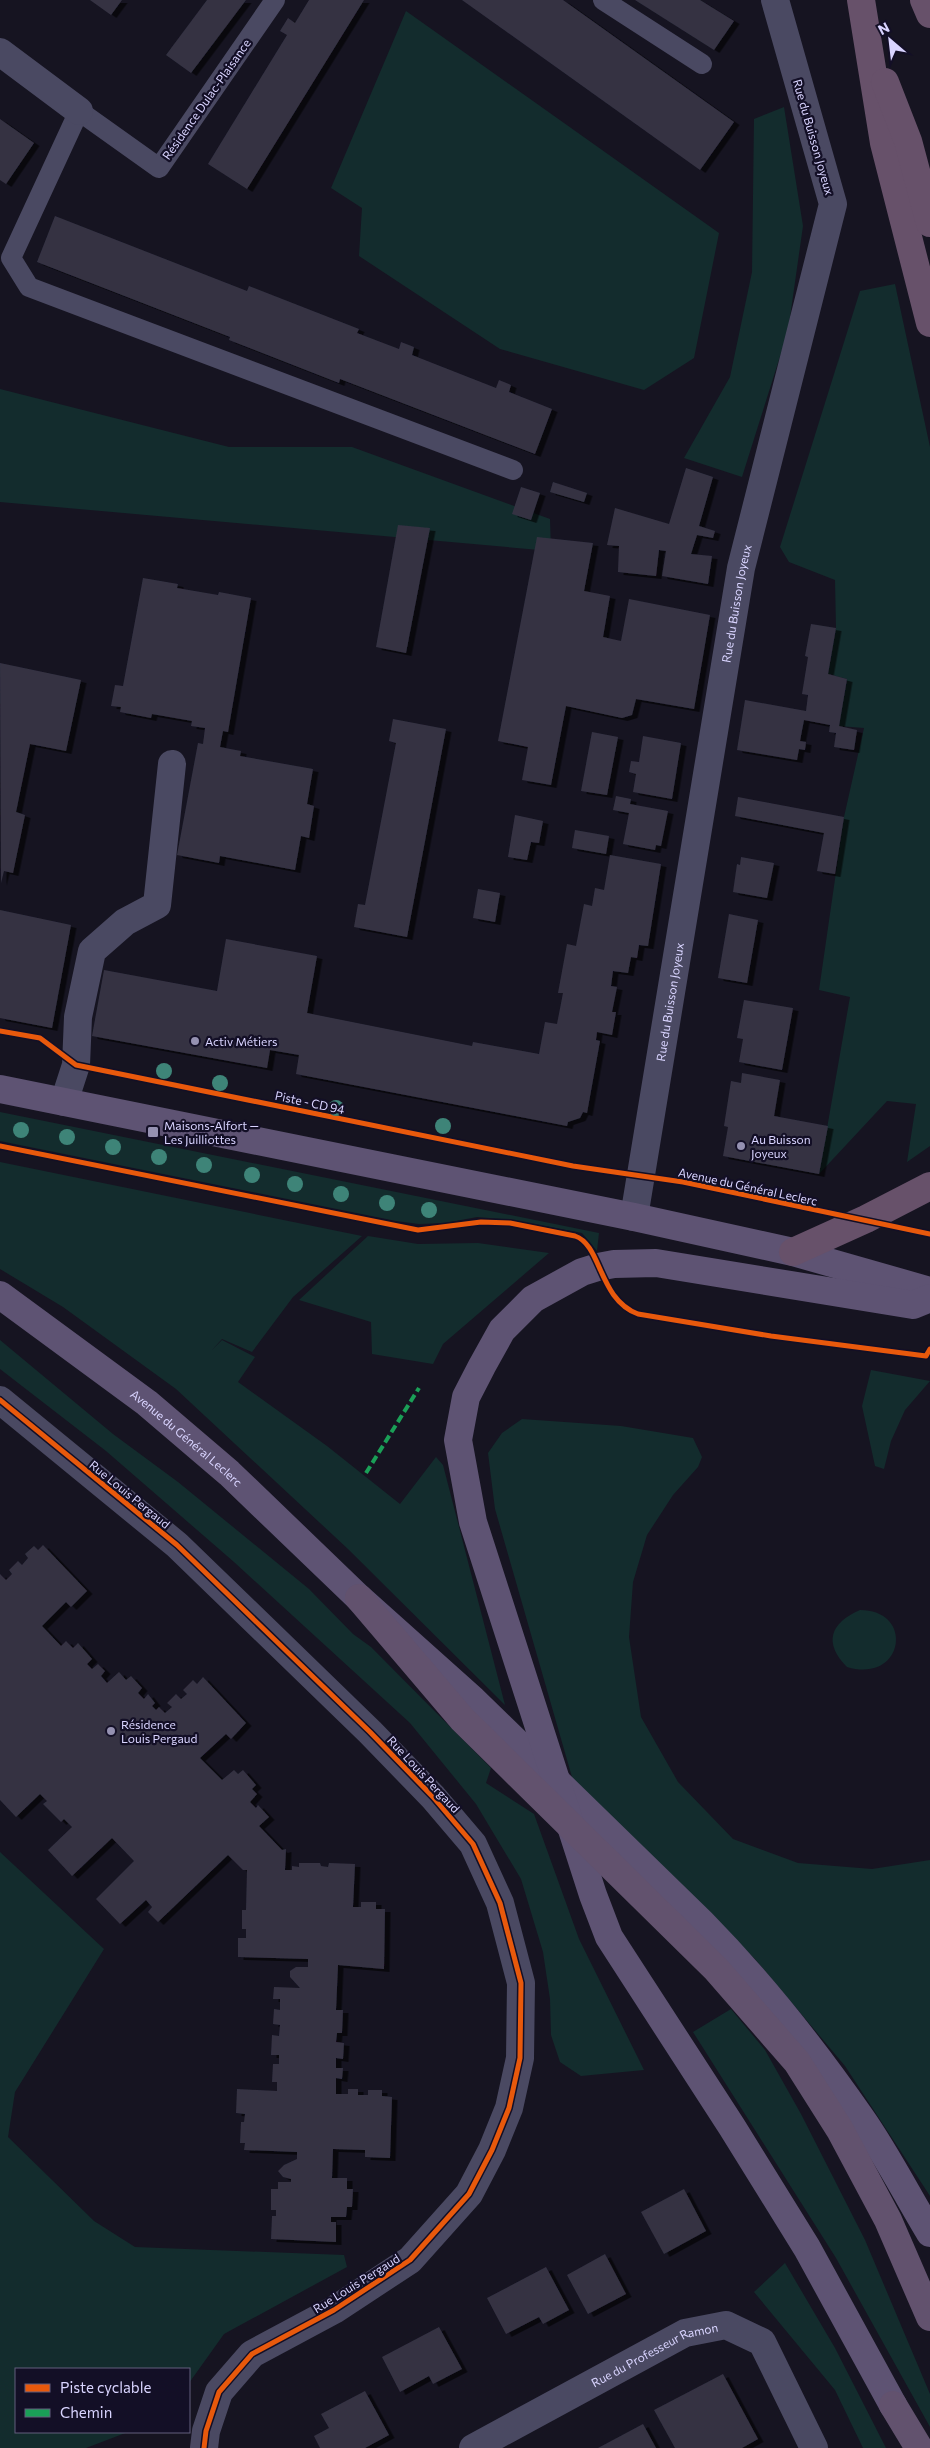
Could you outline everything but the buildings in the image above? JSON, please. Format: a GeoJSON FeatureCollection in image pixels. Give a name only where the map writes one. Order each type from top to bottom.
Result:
{"type":"FeatureCollection","features":[{"type":"Feature","properties":{"kind":"highway"},"geometry":{"type":"LineString","coordinates":[[924,0],[930,14]]}},
{"type":"Feature","properties":{"kind":"highway"},"geometry":{"type":"LineString","coordinates":[[862,12],[908,141],[930,223]]}},
{"type":"Feature","properties":{"kind":"highway"},"geometry":{"type":"LineString","coordinates":[[862,12],[884,143],[930,323]]}},
{"type":"Feature","properties":{"kind":"highway"},"geometry":{"type":"LineString","coordinates":[[793,1252],[866,1219],[930,1186]]}},
{"type":"Feature","properties":{"kind":"highway"},"geometry":{"type":"LineString","coordinates":[[359,1598],[462,1718],[716,1969],[797,2062],[840,2130],[888,2220],[930,2317]]}},
{"type":"Feature","properties":{"kind":"highway"},"geometry":{"type":"LineString","coordinates":[[893,2405],[919,2448]]}},
{"type":"Feature","properties":{"kind":"main road"},"geometry":{"type":"LineString","coordinates":[[0,1089],[634,1217],[793,1252],[930,1291]]}},
{"type":"Feature","properties":{"kind":"main road"},"geometry":{"type":"LineString","coordinates":[[893,2405],[807,2248],[732,2127],[609,1937],[593,1895],[472,1522],[458,1440],[466,1397],[502,1330],[533,1299],[582,1272],[614,1264],[648,1263],[750,1277],[913,1305],[930,1298]]}},
{"type":"Feature","properties":{"kind":"main road","name":"Avenue du Général Leclerc"},"geometry":{"type":"LineString","coordinates":[[0,1296],[147,1403],[229,1473],[359,1598],[473,1700],[738,1959],[786,2018],[862,2120],[930,2233]]}},
{"type":"Feature","properties":{"kind":"street","name":"Rue du Buisson Joyeux"},"geometry":{"type":"LineString","coordinates":[[634,1217],[741,568],[833,204],[775,0]]}},
{"type":"Feature","properties":{"kind":"street"},"geometry":{"type":"LineString","coordinates":[[0,52],[79,111]]}},
{"type":"Feature","properties":{"kind":"street"},"geometry":{"type":"LineString","coordinates":[[64,1102],[76,1065],[78,1017],[92,951],[125,922],[157,906],[172,764]]}},
{"type":"Feature","properties":{"kind":"street","name":"Rue Louis Pergaud"},"geometry":{"type":"LineString","coordinates":[[0,1400],[177,1545],[370,1732],[433,1797],[473,1844],[500,1903],[521,1983],[520,2058],[509,2108],[492,2150],[469,2194],[410,2260],[334,2310],[252,2354],[219,2392],[206,2431],[204,2448]]}},
{"type":"Feature","properties":{"kind":"street","name":"Rue du Professeur Ramon"},"geometry":{"type":"LineString","coordinates":[[473,2448],[685,2333],[726,2325],[762,2342],[814,2448]]}},
{"type":"Feature","properties":{"kind":"street"},"geometry":{"type":"LineString","coordinates":[[893,2405],[909,2448]]}},
{"type":"Feature","properties":{"kind":"lane","name":"Résidence Dulac-Plaisance"},"geometry":{"type":"LineString","coordinates":[[79,111],[159,168],[275,0]]}},
{"type":"Feature","properties":{"kind":"lane"},"geometry":{"type":"LineString","coordinates":[[603,0],[702,64]]}},
{"type":"Feature","properties":{"kind":"lane"},"geometry":{"type":"LineString","coordinates":[[79,111],[11,258],[29,287],[513,470]]}},
{"type":"Feature","properties":{"kind":"green space"},"geometry":{"type":"Polygon","coordinates":[[[406,11],[719,233],[694,358],[644,390],[500,349],[359,256],[362,208],[331,188],[406,11]]]}},
{"type":"Feature","properties":{"kind":"green space"},"geometry":{"type":"Polygon","coordinates":[[[784,107],[803,226],[788,331],[742,477],[684,458],[730,377],[752,272],[754,119],[784,107]]]}},
{"type":"Feature","properties":{"kind":"green space"},"geometry":{"type":"Polygon","coordinates":[[[895,284],[930,447],[930,1146],[907,1162],[916,1104],[887,1101],[819,1174],[850,997],[819,990],[844,817],[864,728],[839,726],[847,679],[828,674],[836,628],[835,580],[789,562],[780,547],[860,291],[895,284]]]}},
{"type":"Feature","properties":{"kind":"green space"},"geometry":{"type":"Polygon","coordinates":[[[0,389],[229,447],[352,447],[550,519],[551,551],[0,502],[0,389]]]}},
{"type":"Feature","properties":{"kind":"green space"},"geometry":{"type":"Polygon","coordinates":[[[0,1112],[599,1233],[597,1251],[582,1233],[512,1220],[477,1217],[445,1223],[419,1224],[396,1221],[0,1141],[0,1112]]]}},
{"type":"Feature","properties":{"kind":"green space"},"geometry":{"type":"Polygon","coordinates":[[[0,1162],[362,1236],[293,1297],[252,1352],[222,1339],[212,1350],[222,1340],[255,1357],[238,1382],[327,1446],[400,1504],[436,1457],[443,1465],[505,1705],[348,1549],[176,1389],[63,1307],[0,1269],[0,1162]]]}},
{"type":"Feature","properties":{"kind":"green space"},"geometry":{"type":"Polygon","coordinates":[[[368,1236],[418,1244],[478,1243],[549,1253],[443,1344],[433,1364],[372,1354],[371,1322],[299,1300],[368,1236]]]}},
{"type":"Feature","properties":{"kind":"green space"},"geometry":{"type":"Polygon","coordinates":[[[0,1340],[113,1434],[178,1482],[309,1589],[353,1634],[371,1647],[491,1768],[486,1783],[534,1814],[579,1939],[644,2070],[581,2076],[560,2062],[551,2035],[550,1999],[543,1952],[521,1879],[476,1804],[410,1723],[234,1562],[106,1451],[0,1369],[0,1340]]]}},
{"type":"Feature","properties":{"kind":"green space"},"geometry":{"type":"Polygon","coordinates":[[[871,1370],[930,1381],[905,1410],[891,1441],[884,1469],[875,1466],[862,1406],[871,1370]]]}},
{"type":"Feature","properties":{"kind":"green space"},"geometry":{"type":"Polygon","coordinates":[[[522,1419],[621,1426],[693,1438],[702,1457],[698,1467],[673,1495],[647,1535],[633,1582],[629,1637],[641,1717],[678,1782],[733,1839],[798,1863],[872,1869],[930,1860],[930,2196],[845,2066],[755,1959],[574,1784],[495,1509],[488,1453],[502,1433],[522,1419]]]}},
{"type":"Feature","properties":{"kind":"green space"},"geometry":{"type":"Polygon","coordinates":[[[860,1610],[878,1613],[889,1621],[895,1633],[896,1645],[891,1656],[881,1665],[866,1669],[847,1667],[839,1658],[833,1642],[833,1634],[836,1627],[850,1615],[860,1610]]]}},
{"type":"Feature","properties":{"kind":"green space"},"geometry":{"type":"Polygon","coordinates":[[[0,1852],[104,1949],[15,2092],[8,2137],[94,2221],[135,2247],[344,2255],[347,2267],[224,2334],[190,2382],[190,2368],[15,2368],[15,2433],[125,2433],[86,2448],[0,2448],[0,1852]]]}},
{"type":"Feature","properties":{"kind":"green space"},"geometry":{"type":"Polygon","coordinates":[[[731,2009],[765,2050],[801,2114],[865,2240],[930,2394],[930,2427],[836,2258],[693,2032],[731,2009]]]}},
{"type":"Feature","properties":{"kind":"green space"},"geometry":{"type":"Polygon","coordinates":[[[785,2263],[835,2348],[886,2448],[863,2448],[835,2390],[754,2292],[785,2263]]]}},
{"type":"Feature","properties":{"kind":"marked path"},"geometry":{"type":"LineString","coordinates":[[366,1473],[419,1388]]}},
{"type":"Feature","properties":{"kind":"cycle path","name":"Piste - CD 94"},"geometry":{"type":"LineString","coordinates":[[0,1031],[40,1038],[76,1065],[573,1166],[683,1182],[930,1234]]}},
{"type":"Feature","properties":{"kind":"cycle path"},"geometry":{"type":"LineString","coordinates":[[0,1146],[418,1230],[481,1222],[510,1223],[575,1236],[584,1241],[591,1250],[615,1297],[625,1307],[638,1314],[771,1336],[926,1356],[930,1349]]}},
{"type":"Feature","properties":{"kind":"cycle path"},"geometry":{"type":"LineString","coordinates":[[0,1400],[177,1545],[370,1732],[433,1797],[473,1844],[500,1903],[521,1983],[520,2058],[509,2108],[492,2150],[469,2194],[410,2260],[334,2310],[252,2354],[219,2392],[206,2431],[204,2448]]}},
{"type":"Feature","properties":{"kind":"place","name":"Activ Métiers"},"geometry":{"type":"Point","coordinates":[195,1041]}},
{"type":"Feature","properties":{"kind":"place","name":"Maisons-Alfort — Les Juilliottes"},"geometry":{"type":"Point","coordinates":[153,1132]}},
{"type":"Feature","properties":{"kind":"place","name":"Au Buisson Joyeux"},"geometry":{"type":"Point","coordinates":[741,1146]}},
{"type":"Feature","properties":{"kind":"place","name":"Résidence Louis Pergaud"},"geometry":{"type":"Point","coordinates":[111,1731]}}]}
